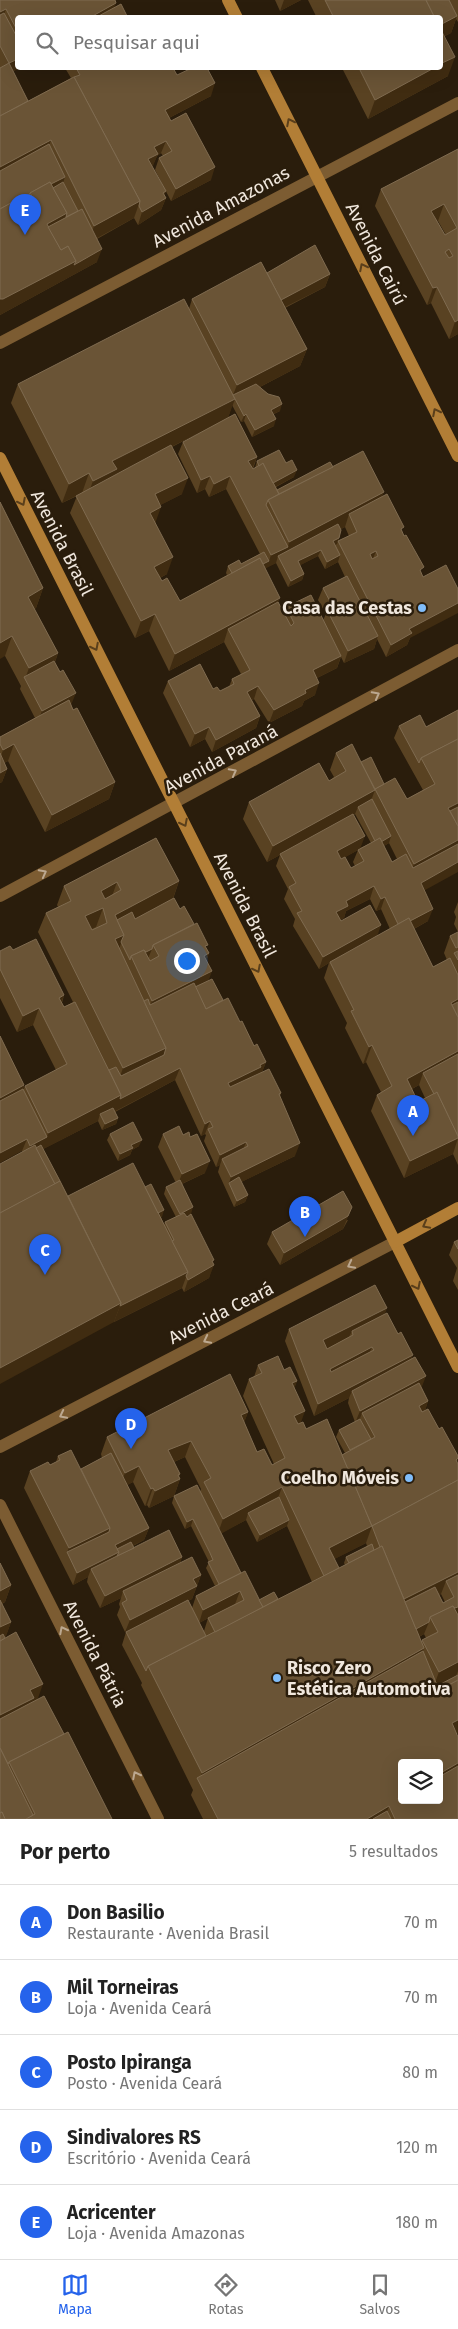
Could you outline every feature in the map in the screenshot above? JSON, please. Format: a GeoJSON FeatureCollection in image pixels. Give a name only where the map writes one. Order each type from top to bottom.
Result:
{"type":"FeatureCollection","features":[{"type":"Feature","properties":{"kind":"main road"},"geometry":{"type":"LineString","coordinates":[[228,0],[236,15]]}},
{"type":"Feature","properties":{"kind":"main road","name":"Avenida Cairú"},"geometry":{"type":"LineString","coordinates":[[263,70],[458,456]]}},
{"type":"Feature","properties":{"kind":"main road","name":"Avenida Brasil"},"geometry":{"type":"LineString","coordinates":[[0,458],[458,1367]]}},
{"type":"Feature","properties":{"kind":"main road","name":"Avenida Ceará"},"geometry":{"type":"LineString","coordinates":[[395,1242],[458,1208]]}},
{"type":"Feature","properties":{"kind":"street","name":"Avenida Amazonas"},"geometry":{"type":"LineString","coordinates":[[0,343],[458,103]]}},
{"type":"Feature","properties":{"kind":"street","name":"Avenida Paraná"},"geometry":{"type":"LineString","coordinates":[[0,896],[458,650]]}},
{"type":"Feature","properties":{"kind":"street","name":"Avenida Ceará"},"geometry":{"type":"LineString","coordinates":[[0,1448],[395,1242]]}},
{"type":"Feature","properties":{"kind":"street","name":"Avenida Pátria"},"geometry":{"type":"LineString","coordinates":[[0,1505],[158,1819]]}},
{"type":"Feature","properties":{"kind":"building"},"geometry":{"type":"Polygon","coordinates":[[[0,0],[115,0],[116,3],[94,15],[15,15],[15,26],[6,9],[0,12],[0,0]]]}},
{"type":"Feature","properties":{"kind":"building"},"geometry":{"type":"Polygon","coordinates":[[[325,0],[426,0],[434,15],[332,15],[325,0]]]}},
{"type":"Feature","properties":{"kind":"building"},"geometry":{"type":"Polygon","coordinates":[[[426,0],[449,0],[457,16],[443,23],[443,15],[434,15],[426,0]]]}},
{"type":"Feature","properties":{"kind":"building"},"geometry":{"type":"Polygon","coordinates":[[[121,4],[126,15],[101,15],[121,4]]]}},
{"type":"Feature","properties":{"kind":"building"},"geometry":{"type":"Polygon","coordinates":[[[4,13],[15,33],[15,60],[9,63],[0,46],[0,15],[4,13]]]}},
{"type":"Feature","properties":{"kind":"building"},"geometry":{"type":"Polygon","coordinates":[[[443,34],[455,57],[443,63],[443,34]]]}},
{"type":"Feature","properties":{"kind":"building"},"geometry":{"type":"Polygon","coordinates":[[[9,63],[28,101],[0,116],[0,68],[9,63]]]}},
{"type":"Feature","properties":{"kind":"building"},"geometry":{"type":"Polygon","coordinates":[[[77,70],[174,70],[177,75],[188,70],[208,70],[215,83],[165,110],[171,121],[186,113],[215,167],[176,189],[159,158],[172,151],[166,141],[154,147],[158,154],[148,159],[166,191],[163,193],[166,198],[142,212],[139,206],[140,201],[74,77],[80,75],[77,70]]]}},
{"type":"Feature","properties":{"kind":"building"},"geometry":{"type":"Polygon","coordinates":[[[360,70],[430,70],[375,100],[360,70]]]}},
{"type":"Feature","properties":{"kind":"building"},"geometry":{"type":"Polygon","coordinates":[[[74,77],[140,201],[94,226],[51,140],[0,167],[0,116],[74,77]]]}},
{"type":"Feature","properties":{"kind":"building"},"geometry":{"type":"Polygon","coordinates":[[[49,144],[65,177],[51,184],[50,182],[30,193],[28,197],[22,200],[20,198],[0,209],[0,171],[49,144]]]}},
{"type":"Feature","properties":{"kind":"building"},"geometry":{"type":"Polygon","coordinates":[[[458,149],[458,320],[455,322],[437,287],[433,288],[381,189],[458,149]],[[444,204],[431,211],[445,235],[457,228],[444,204]],[[449,249],[445,252],[449,258],[453,256],[449,249]]]}},
{"type":"Feature","properties":{"kind":"building"},"geometry":{"type":"Polygon","coordinates":[[[50,182],[67,213],[47,224],[61,250],[68,246],[76,261],[0,299],[0,209],[20,198],[26,208],[36,203],[30,193],[50,182]]]}},
{"type":"Feature","properties":{"kind":"building"},"geometry":{"type":"Polygon","coordinates":[[[63,182],[78,211],[66,217],[67,213],[53,188],[63,182]]]}},
{"type":"Feature","properties":{"kind":"building"},"geometry":{"type":"Polygon","coordinates":[[[82,209],[102,249],[74,265],[76,261],[68,246],[61,250],[48,227],[82,209]]]}},
{"type":"Feature","properties":{"kind":"building"},"geometry":{"type":"Polygon","coordinates":[[[315,245],[330,274],[281,300],[267,273],[315,245]]]}},
{"type":"Feature","properties":{"kind":"building"},"geometry":{"type":"Polygon","coordinates":[[[261,262],[307,349],[237,385],[192,299],[261,262]]]}},
{"type":"Feature","properties":{"kind":"building"},"geometry":{"type":"Polygon","coordinates":[[[184,299],[235,399],[112,461],[117,469],[93,481],[89,473],[69,484],[18,384],[184,299]]]}},
{"type":"Feature","properties":{"kind":"building"},"geometry":{"type":"Polygon","coordinates":[[[256,384],[268,394],[279,397],[282,404],[271,410],[276,419],[255,430],[246,414],[244,416],[233,395],[256,384]]]}},
{"type":"Feature","properties":{"kind":"building"},"geometry":{"type":"Polygon","coordinates":[[[235,414],[257,457],[248,461],[253,469],[263,463],[279,494],[268,500],[266,505],[288,547],[271,555],[230,476],[214,484],[210,476],[201,480],[183,442],[235,414]]]}},
{"type":"Feature","properties":{"kind":"building"},"geometry":{"type":"Polygon","coordinates":[[[171,445],[188,478],[155,494],[161,507],[150,513],[173,557],[154,567],[162,581],[167,578],[180,601],[260,558],[280,598],[175,654],[155,614],[141,621],[76,496],[171,445]]]}},
{"type":"Feature","properties":{"kind":"building"},"geometry":{"type":"Polygon","coordinates":[[[279,450],[286,463],[292,460],[297,470],[273,483],[263,463],[259,466],[257,461],[279,450]]]}},
{"type":"Feature","properties":{"kind":"building"},"geometry":{"type":"Polygon","coordinates":[[[363,451],[384,492],[289,542],[268,500],[363,451]]]}},
{"type":"Feature","properties":{"kind":"building"},"geometry":{"type":"Polygon","coordinates":[[[330,462],[333,467],[279,494],[277,490],[330,462]]]}},
{"type":"Feature","properties":{"kind":"building"},"geometry":{"type":"Polygon","coordinates":[[[387,494],[404,527],[401,529],[404,536],[406,535],[424,567],[420,570],[423,577],[446,565],[458,589],[458,603],[409,629],[412,633],[391,645],[338,541],[357,532],[349,514],[387,494]],[[376,551],[370,554],[372,559],[378,556],[376,551]]]}},
{"type":"Feature","properties":{"kind":"building"},"geometry":{"type":"Polygon","coordinates":[[[0,502],[43,588],[28,597],[58,653],[29,668],[12,636],[0,643],[0,502]]]}},
{"type":"Feature","properties":{"kind":"building"},"geometry":{"type":"Polygon","coordinates":[[[338,524],[341,530],[339,538],[333,541],[340,555],[327,562],[321,550],[298,561],[304,574],[291,581],[278,556],[338,524]]]}},
{"type":"Feature","properties":{"kind":"building"},"geometry":{"type":"Polygon","coordinates":[[[264,552],[269,561],[263,564],[260,558],[232,573],[228,566],[239,560],[241,564],[264,552]]]}},
{"type":"Feature","properties":{"kind":"building"},"geometry":{"type":"Polygon","coordinates":[[[347,576],[378,636],[348,651],[327,610],[333,607],[323,588],[347,576]]]}},
{"type":"Feature","properties":{"kind":"building"},"geometry":{"type":"Polygon","coordinates":[[[311,595],[341,656],[313,670],[319,683],[305,690],[306,693],[274,710],[258,686],[247,692],[260,716],[216,740],[209,727],[195,734],[168,681],[200,664],[213,689],[217,687],[220,691],[234,684],[232,679],[250,670],[228,629],[278,602],[291,626],[294,623],[286,607],[311,595]]]}},
{"type":"Feature","properties":{"kind":"building"},"geometry":{"type":"Polygon","coordinates":[[[54,661],[60,672],[63,670],[76,693],[42,711],[24,677],[54,661]]]}},
{"type":"Feature","properties":{"kind":"building"},"geometry":{"type":"Polygon","coordinates":[[[69,700],[73,710],[77,708],[115,782],[52,815],[14,744],[3,750],[0,744],[0,737],[69,700]]]}},
{"type":"Feature","properties":{"kind":"building"},"geometry":{"type":"Polygon","coordinates":[[[458,710],[458,739],[421,758],[419,763],[399,726],[420,715],[426,727],[458,710]]]}},
{"type":"Feature","properties":{"kind":"building"},"geometry":{"type":"Polygon","coordinates":[[[458,739],[458,803],[448,808],[458,826],[458,840],[414,864],[375,789],[395,778],[407,799],[435,784],[421,758],[458,739]]]}},
{"type":"Feature","properties":{"kind":"building"},"geometry":{"type":"Polygon","coordinates":[[[352,744],[375,790],[273,846],[249,802],[319,763],[329,781],[346,771],[336,753],[352,744]]]}},
{"type":"Feature","properties":{"kind":"building"},"geometry":{"type":"Polygon","coordinates":[[[0,753],[7,769],[0,773],[0,753]]]}},
{"type":"Feature","properties":{"kind":"building"},"geometry":{"type":"Polygon","coordinates":[[[371,757],[384,784],[375,789],[361,762],[371,757]]]}},
{"type":"Feature","properties":{"kind":"building"},"geometry":{"type":"Polygon","coordinates":[[[372,799],[391,836],[381,842],[380,838],[375,841],[358,807],[372,799]]]}},
{"type":"Feature","properties":{"kind":"building"},"geometry":{"type":"Polygon","coordinates":[[[458,807],[458,826],[450,811],[458,807]]]}},
{"type":"Feature","properties":{"kind":"building"},"geometry":{"type":"Polygon","coordinates":[[[353,814],[365,836],[337,851],[341,859],[345,857],[351,868],[364,861],[358,850],[380,838],[392,862],[406,854],[413,868],[458,844],[458,862],[421,883],[433,909],[410,921],[409,918],[398,924],[385,897],[381,899],[374,886],[346,901],[348,906],[336,912],[341,921],[370,905],[381,925],[323,957],[297,913],[302,911],[289,887],[296,883],[280,854],[353,814]]]}},
{"type":"Feature","properties":{"kind":"building"},"geometry":{"type":"Polygon","coordinates":[[[156,838],[179,881],[115,915],[124,935],[115,939],[166,1048],[123,1068],[46,913],[71,901],[64,886],[156,838]],[[117,882],[101,891],[105,899],[121,890],[117,882]],[[103,908],[85,916],[92,930],[107,923],[103,908]]]}},
{"type":"Feature","properties":{"kind":"building"},"geometry":{"type":"Polygon","coordinates":[[[174,898],[180,909],[184,906],[194,924],[153,945],[152,949],[146,952],[144,950],[131,956],[130,960],[121,942],[124,935],[117,920],[132,912],[135,919],[174,898]]]}},
{"type":"Feature","properties":{"kind":"building"},"geometry":{"type":"Polygon","coordinates":[[[409,918],[433,967],[450,958],[458,975],[458,999],[451,1003],[458,1017],[458,1051],[407,1079],[418,1102],[437,1092],[458,1138],[410,1161],[377,1095],[392,1086],[372,1045],[369,1047],[351,1011],[354,1010],[330,962],[409,918]]]}},
{"type":"Feature","properties":{"kind":"building"},"geometry":{"type":"Polygon","coordinates":[[[197,923],[208,945],[205,946],[209,953],[204,956],[212,971],[152,1001],[131,956],[144,950],[150,961],[159,956],[153,945],[197,923]]]}},
{"type":"Feature","properties":{"kind":"building"},"geometry":{"type":"Polygon","coordinates":[[[458,932],[458,947],[456,948],[450,936],[458,932]]]}},
{"type":"Feature","properties":{"kind":"building"},"geometry":{"type":"Polygon","coordinates":[[[36,939],[64,995],[59,998],[64,1007],[75,1002],[121,1095],[48,1133],[25,1086],[67,1064],[39,1008],[23,1016],[0,969],[0,951],[10,946],[13,950],[36,939]]]}},
{"type":"Feature","properties":{"kind":"building"},"geometry":{"type":"Polygon","coordinates":[[[458,951],[458,960],[454,953],[458,951]]]}},
{"type":"Feature","properties":{"kind":"building"},"geometry":{"type":"Polygon","coordinates":[[[212,979],[223,1000],[206,1009],[195,987],[212,979]]]}},
{"type":"Feature","properties":{"kind":"building"},"geometry":{"type":"Polygon","coordinates":[[[194,983],[206,1009],[228,998],[254,1046],[257,1044],[266,1062],[260,1065],[261,1067],[228,1083],[230,1087],[269,1069],[281,1093],[279,1094],[300,1143],[231,1177],[222,1159],[248,1146],[246,1142],[220,1155],[208,1129],[213,1127],[210,1121],[205,1124],[180,1068],[120,1099],[121,1095],[109,1070],[116,1067],[121,1076],[164,1055],[166,1048],[144,1001],[148,999],[150,1005],[194,983]]]}},
{"type":"Feature","properties":{"kind":"building"},"geometry":{"type":"Polygon","coordinates":[[[458,1002],[458,1017],[452,1005],[458,1002]]]}},
{"type":"Feature","properties":{"kind":"building"},"geometry":{"type":"Polygon","coordinates":[[[0,1036],[24,1085],[0,1098],[0,1036]]]}},
{"type":"Feature","properties":{"kind":"building"},"geometry":{"type":"Polygon","coordinates":[[[458,1054],[458,1136],[437,1092],[434,1094],[423,1073],[458,1054]]]}},
{"type":"Feature","properties":{"kind":"building"},"geometry":{"type":"Polygon","coordinates":[[[23,1089],[47,1137],[30,1146],[27,1139],[0,1153],[0,1101],[23,1089]]]}},
{"type":"Feature","properties":{"kind":"building"},"geometry":{"type":"Polygon","coordinates":[[[113,1108],[118,1118],[105,1124],[100,1114],[113,1108]]]}},
{"type":"Feature","properties":{"kind":"building"},"geometry":{"type":"Polygon","coordinates":[[[133,1122],[142,1140],[131,1145],[133,1148],[120,1154],[110,1134],[133,1122]]]}},
{"type":"Feature","properties":{"kind":"building"},"geometry":{"type":"Polygon","coordinates":[[[179,1126],[183,1135],[189,1132],[190,1137],[197,1134],[210,1161],[182,1174],[163,1134],[179,1126]]]}},
{"type":"Feature","properties":{"kind":"building"},"geometry":{"type":"Polygon","coordinates":[[[35,1145],[55,1184],[0,1213],[0,1164],[35,1145]]]}},
{"type":"Feature","properties":{"kind":"building"},"geometry":{"type":"Polygon","coordinates":[[[41,1145],[60,1181],[55,1184],[36,1148],[41,1145]]]}},
{"type":"Feature","properties":{"kind":"building"},"geometry":{"type":"Polygon","coordinates":[[[133,1163],[188,1272],[120,1306],[121,1303],[68,1196],[133,1163]]]}},
{"type":"Feature","properties":{"kind":"building"},"geometry":{"type":"Polygon","coordinates":[[[239,1177],[248,1195],[237,1201],[229,1183],[239,1177]]]}},
{"type":"Feature","properties":{"kind":"building"},"geometry":{"type":"Polygon","coordinates":[[[180,1180],[193,1207],[180,1214],[166,1187],[180,1180]]]}},
{"type":"Feature","properties":{"kind":"building"},"geometry":{"type":"Polygon","coordinates":[[[60,1181],[121,1303],[0,1368],[0,1213],[60,1181]]]}},
{"type":"Feature","properties":{"kind":"building"},"geometry":{"type":"Polygon","coordinates":[[[151,1184],[164,1210],[158,1213],[145,1187],[151,1184]]]}},
{"type":"Feature","properties":{"kind":"building"},"geometry":{"type":"Polygon","coordinates":[[[343,1191],[352,1207],[348,1216],[284,1253],[272,1232],[343,1191]]]}},
{"type":"Feature","properties":{"kind":"building"},"geometry":{"type":"Polygon","coordinates":[[[184,1213],[187,1217],[191,1214],[214,1260],[212,1261],[214,1265],[188,1280],[186,1276],[188,1272],[172,1241],[174,1240],[165,1222],[184,1213]]]}},
{"type":"Feature","properties":{"kind":"building"},"geometry":{"type":"Polygon","coordinates":[[[458,1240],[458,1249],[454,1242],[458,1240]]]}},
{"type":"Feature","properties":{"kind":"building"},"geometry":{"type":"Polygon","coordinates":[[[375,1285],[387,1308],[323,1340],[327,1349],[353,1335],[352,1331],[387,1313],[398,1334],[401,1332],[413,1355],[318,1404],[289,1329],[375,1285]],[[372,1347],[330,1369],[331,1372],[374,1350],[372,1347]]]}},
{"type":"Feature","properties":{"kind":"building"},"geometry":{"type":"Polygon","coordinates":[[[278,1356],[284,1370],[290,1367],[297,1381],[292,1383],[305,1411],[294,1416],[298,1424],[303,1422],[306,1429],[327,1419],[372,1526],[329,1548],[339,1568],[324,1576],[282,1487],[223,1519],[204,1482],[211,1478],[191,1441],[168,1450],[180,1474],[178,1475],[180,1479],[155,1491],[153,1488],[151,1489],[139,1466],[125,1473],[107,1437],[230,1374],[248,1412],[241,1415],[257,1452],[264,1449],[272,1465],[285,1458],[249,1379],[262,1373],[258,1365],[278,1356]]]}},
{"type":"Feature","properties":{"kind":"building"},"geometry":{"type":"Polygon","coordinates":[[[415,1357],[426,1376],[360,1411],[352,1391],[415,1357]]]}},
{"type":"Feature","properties":{"kind":"building"},"geometry":{"type":"Polygon","coordinates":[[[419,1383],[428,1401],[419,1406],[422,1412],[428,1409],[439,1429],[442,1427],[458,1456],[456,1460],[458,1464],[458,1480],[372,1526],[342,1455],[375,1437],[362,1413],[419,1383]]]}},
{"type":"Feature","properties":{"kind":"building"},"geometry":{"type":"Polygon","coordinates":[[[360,1419],[371,1439],[350,1450],[339,1430],[360,1419]]]}},
{"type":"Feature","properties":{"kind":"building"},"geometry":{"type":"Polygon","coordinates":[[[71,1450],[110,1528],[69,1548],[30,1471],[48,1462],[50,1465],[60,1460],[58,1456],[71,1450]]]}},
{"type":"Feature","properties":{"kind":"building"},"geometry":{"type":"Polygon","coordinates":[[[111,1453],[149,1528],[115,1545],[119,1552],[77,1573],[67,1552],[109,1532],[110,1528],[81,1469],[111,1453]]]}},
{"type":"Feature","properties":{"kind":"building"},"geometry":{"type":"Polygon","coordinates":[[[458,1480],[458,1572],[404,1599],[372,1526],[458,1480]]]}},
{"type":"Feature","properties":{"kind":"building"},"geometry":{"type":"Polygon","coordinates":[[[197,1485],[241,1573],[219,1584],[208,1562],[213,1560],[193,1519],[187,1522],[174,1496],[197,1485]]]}},
{"type":"Feature","properties":{"kind":"building"},"geometry":{"type":"Polygon","coordinates":[[[279,1497],[289,1520],[260,1535],[248,1513],[279,1497]]]}},
{"type":"Feature","properties":{"kind":"building"},"geometry":{"type":"Polygon","coordinates":[[[169,1530],[182,1557],[105,1596],[91,1569],[169,1530]]]}},
{"type":"Feature","properties":{"kind":"building"},"geometry":{"type":"Polygon","coordinates":[[[131,1542],[134,1548],[117,1556],[119,1552],[117,1549],[131,1542]]]}},
{"type":"Feature","properties":{"kind":"building"},"geometry":{"type":"Polygon","coordinates":[[[372,1544],[374,1550],[349,1563],[346,1557],[372,1544]]]}},
{"type":"Feature","properties":{"kind":"building","name":"Risco Zero Estética Automotiva"},"geometry":{"type":"Polygon","coordinates":[[[382,1546],[424,1648],[202,1773],[148,1666],[382,1546]]]}},
{"type":"Feature","properties":{"kind":"building"},"geometry":{"type":"Polygon","coordinates":[[[192,1557],[201,1575],[193,1579],[197,1586],[130,1620],[122,1603],[127,1600],[123,1591],[192,1557]]]}},
{"type":"Feature","properties":{"kind":"building"},"geometry":{"type":"Polygon","coordinates":[[[0,1563],[11,1585],[0,1591],[0,1563]]]}},
{"type":"Feature","properties":{"kind":"building"},"geometry":{"type":"Polygon","coordinates":[[[245,1571],[263,1607],[215,1632],[208,1618],[244,1600],[240,1591],[203,1610],[196,1596],[245,1571]]]}},
{"type":"Feature","properties":{"kind":"building"},"geometry":{"type":"Polygon","coordinates":[[[458,1575],[458,1607],[455,1608],[453,1606],[430,1617],[429,1622],[416,1629],[405,1602],[435,1587],[443,1603],[454,1597],[446,1581],[458,1575]]]}},
{"type":"Feature","properties":{"kind":"building"},"geometry":{"type":"Polygon","coordinates":[[[274,1592],[278,1599],[263,1607],[259,1600],[274,1592]]]}},
{"type":"Feature","properties":{"kind":"building"},"geometry":{"type":"Polygon","coordinates":[[[0,1600],[11,1622],[0,1627],[0,1600]]]}},
{"type":"Feature","properties":{"kind":"building"},"geometry":{"type":"Polygon","coordinates":[[[188,1600],[206,1636],[148,1666],[146,1671],[126,1632],[188,1600]]]}},
{"type":"Feature","properties":{"kind":"building"},"geometry":{"type":"Polygon","coordinates":[[[453,1606],[458,1615],[458,1662],[439,1672],[422,1640],[438,1632],[430,1617],[453,1606]]]}},
{"type":"Feature","properties":{"kind":"building"},"geometry":{"type":"Polygon","coordinates":[[[16,1632],[43,1684],[30,1690],[34,1698],[0,1715],[0,1641],[16,1632]]]}},
{"type":"Feature","properties":{"kind":"building"},"geometry":{"type":"Polygon","coordinates":[[[3,1634],[5,1638],[0,1641],[0,1636],[3,1634]]]}},
{"type":"Feature","properties":{"kind":"building"},"geometry":{"type":"Polygon","coordinates":[[[423,1651],[439,1690],[458,1680],[458,1720],[452,1723],[458,1737],[458,1763],[443,1772],[443,1759],[398,1759],[398,1804],[443,1804],[443,1775],[458,1766],[458,1819],[395,1819],[389,1806],[367,1819],[218,1819],[197,1778],[423,1651]]]}},
{"type":"Feature","properties":{"kind":"building"},"geometry":{"type":"Polygon","coordinates":[[[458,1675],[458,1680],[439,1690],[437,1686],[458,1675]]]}},
{"type":"Feature","properties":{"kind":"building"},"geometry":{"type":"Polygon","coordinates":[[[44,1696],[64,1734],[8,1764],[0,1748],[0,1719],[44,1696]]]}},
{"type":"Feature","properties":{"kind":"building"},"geometry":{"type":"Polygon","coordinates":[[[68,1732],[112,1819],[26,1819],[35,1814],[9,1762],[68,1732]]]}},
{"type":"Feature","properties":{"kind":"building"},"geometry":{"type":"Polygon","coordinates":[[[0,1748],[33,1815],[26,1819],[5,1819],[2,1812],[0,1813],[0,1748]]]}},
{"type":"Feature","properties":{"kind":"building"},"geometry":{"type":"Polygon","coordinates":[[[387,1811],[391,1819],[373,1819],[387,1811]]]}},
{"type":"Feature","properties":{"kind":"building"},"geometry":{"type":"Polygon","coordinates":[[[2,1812],[5,1819],[0,1819],[0,1813],[2,1812]]]}},
{"type":"Feature","properties":{"kind":"place","name":"Acricenter"},"geometry":{"type":"Point","coordinates":[25,235]}},
{"type":"Feature","properties":{"kind":"place","name":"Casa das Cestas"},"geometry":{"type":"Point","coordinates":[422,608]}},
{"type":"Feature","properties":{"kind":"place","name":"Don Basilio"},"geometry":{"type":"Point","coordinates":[413,1136]}},
{"type":"Feature","properties":{"kind":"place","name":"Mil Torneiras"},"geometry":{"type":"Point","coordinates":[305,1237]}},
{"type":"Feature","properties":{"kind":"place","name":"Posto Ipiranga"},"geometry":{"type":"Point","coordinates":[45,1275]}},
{"type":"Feature","properties":{"kind":"place","name":"Sindivalores RS"},"geometry":{"type":"Point","coordinates":[131,1449]}},
{"type":"Feature","properties":{"kind":"place","name":"Coelho Móveis"},"geometry":{"type":"Point","coordinates":[409,1478]}},
{"type":"Feature","properties":{"kind":"place","name":"Risco Zero Estética Automotiva"},"geometry":{"type":"Point","coordinates":[277,1678]}}]}
